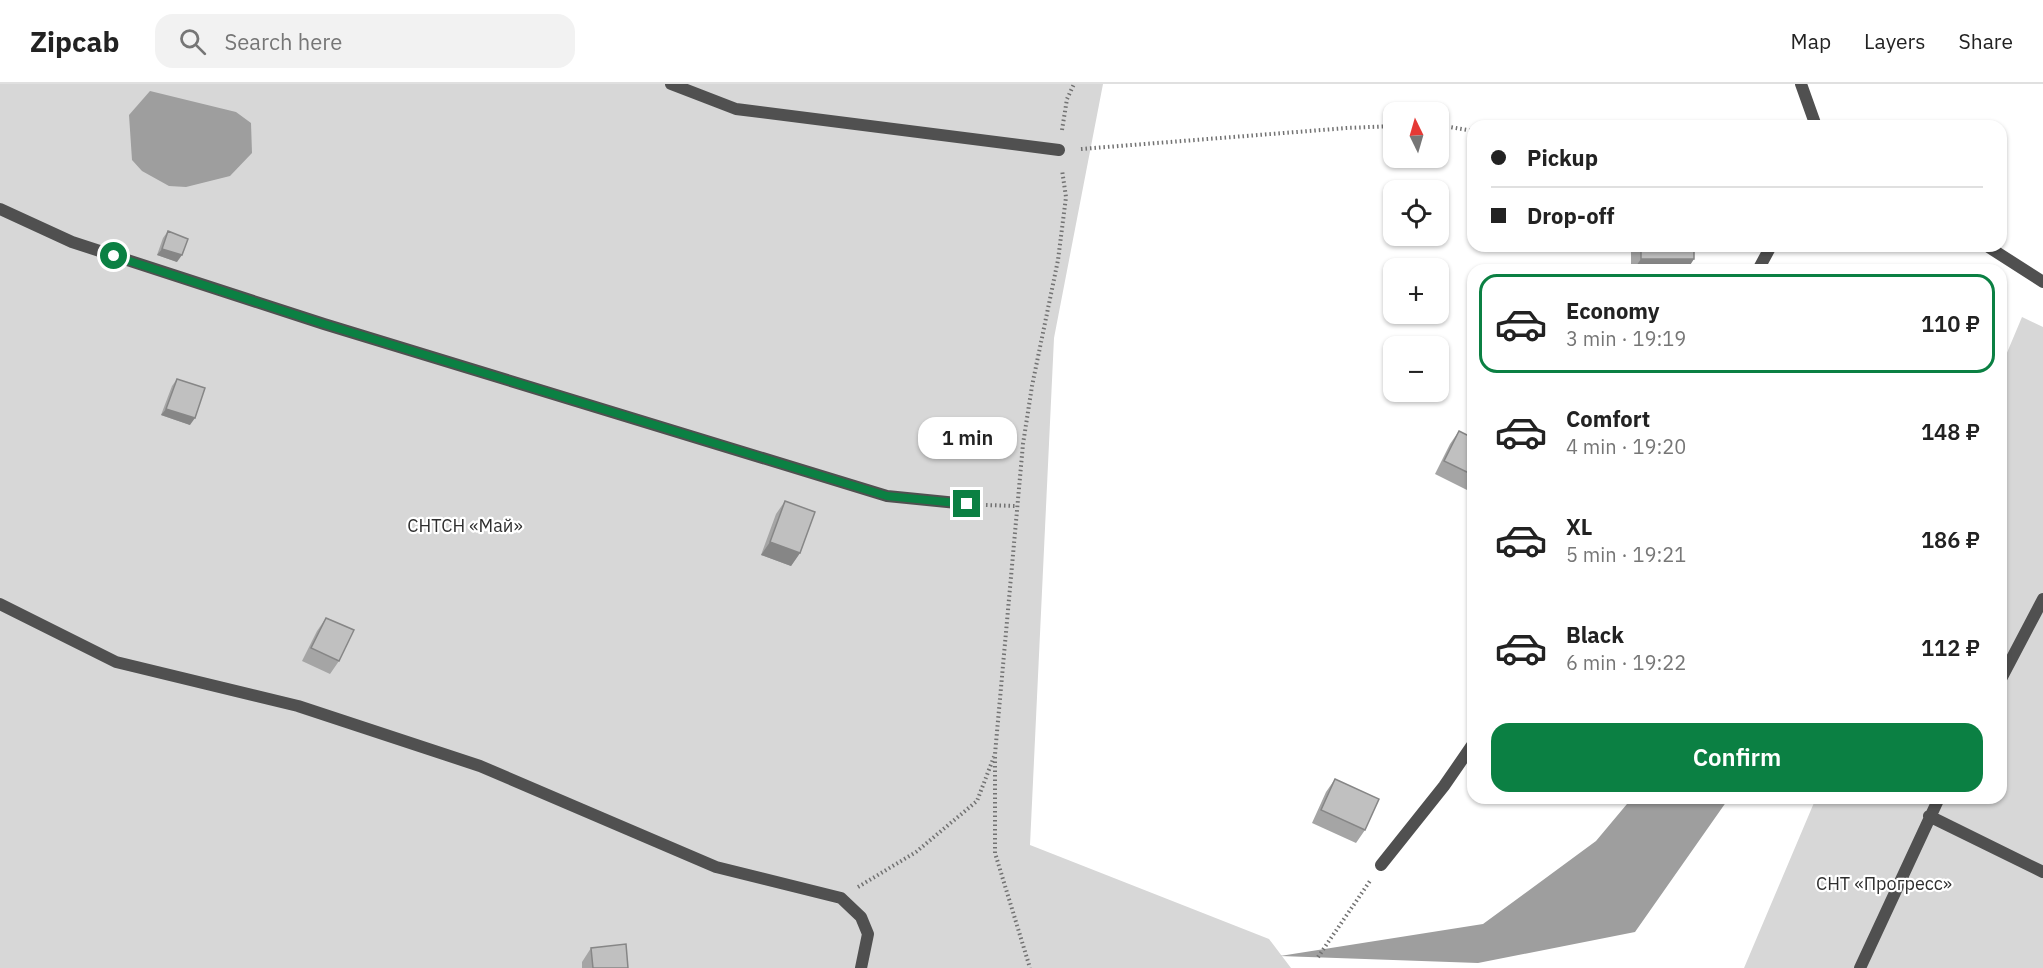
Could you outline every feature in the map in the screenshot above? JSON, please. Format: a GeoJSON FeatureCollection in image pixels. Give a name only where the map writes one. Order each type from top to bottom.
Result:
{"type":"FeatureCollection","features":[{"type":"Feature","properties":{"kind":"lane"},"geometry":{"type":"LineString","coordinates":[[671,84],[736,109],[1059,150]]}},
{"type":"Feature","properties":{"kind":"lane"},"geometry":{"type":"LineString","coordinates":[[1801,84],[1814,120]]}},
{"type":"Feature","properties":{"kind":"lane"},"geometry":{"type":"LineString","coordinates":[[0,209],[72,242],[324,324],[887,496],[967,504]]}},
{"type":"Feature","properties":{"kind":"lane"},"geometry":{"type":"LineString","coordinates":[[1996,252],[2043,282]]}},
{"type":"Feature","properties":{"kind":"lane"},"geometry":{"type":"LineString","coordinates":[[2007,668],[2043,599]]}},
{"type":"Feature","properties":{"kind":"lane"},"geometry":{"type":"LineString","coordinates":[[0,604],[116,662],[298,705],[480,766],[717,867],[841,898],[861,917],[868,934],[861,968]]}},
{"type":"Feature","properties":{"kind":"lane"},"geometry":{"type":"LineString","coordinates":[[1381,865],[1444,786],[1467,753]]}},
{"type":"Feature","properties":{"kind":"lane"},"geometry":{"type":"LineString","coordinates":[[1860,968],[1936,804]]}},
{"type":"Feature","properties":{"kind":"lane"},"geometry":{"type":"LineString","coordinates":[[1929,816],[2043,872]]}},
{"type":"Feature","properties":{"kind":"path"},"geometry":{"type":"LineString","coordinates":[[1030,968],[995,853],[995,754],[1016,506],[1028,409],[1058,260],[1066,197],[1059,150],[1067,99],[1074,84]]}},
{"type":"Feature","properties":{"kind":"path"},"geometry":{"type":"LineString","coordinates":[[1059,150],[1383,126]]}},
{"type":"Feature","properties":{"kind":"path"},"geometry":{"type":"LineString","coordinates":[[1449,127],[1467,130]]}},
{"type":"Feature","properties":{"kind":"path"},"geometry":{"type":"LineString","coordinates":[[967,504],[1016,506]]}},
{"type":"Feature","properties":{"kind":"path"},"geometry":{"type":"LineString","coordinates":[[841,898],[916,852],[977,801],[995,754]]}},
{"type":"Feature","properties":{"kind":"path"},"geometry":{"type":"LineString","coordinates":[[1318,957],[1381,865]]}},
{"type":"Feature","properties":{"kind":"green space","name":"СНТСН «Май»"},"geometry":{"type":"Polygon","coordinates":[[[0,84],[1103,84],[1054,338],[1030,845],[1269,939],[1291,968],[0,968],[0,84]]]}},
{"type":"Feature","properties":{"kind":"green space","name":"СНТ «Прогресс»"},"geometry":{"type":"Polygon","coordinates":[[[2022,317],[2043,327],[2043,968],[1744,968],[1813,804],[2007,804],[2007,353],[2022,317]]]}},
{"type":"Feature","properties":{"kind":"shaded area"},"geometry":{"type":"Polygon","coordinates":[[[150,91],[236,112],[251,123],[252,153],[230,176],[186,187],[169,186],[142,171],[132,160],[129,115],[150,91]]]}},
{"type":"Feature","properties":{"kind":"shaded area"},"geometry":{"type":"Polygon","coordinates":[[[1627,804],[1725,804],[1635,932],[1478,963],[1280,956],[1483,924],[1596,841],[1627,804]]]}},
{"type":"Feature","properties":{"kind":"building"},"geometry":{"type":"Polygon","coordinates":[[[168,231],[188,239],[182,255],[162,249],[168,231]]]}},
{"type":"Feature","properties":{"kind":"building"},"geometry":{"type":"Polygon","coordinates":[[[1641,252],[1694,252],[1694,259],[1641,259],[1641,252]]]}},
{"type":"Feature","properties":{"kind":"building"},"geometry":{"type":"Polygon","coordinates":[[[177,379],[205,388],[195,418],[166,409],[177,379]]]}},
{"type":"Feature","properties":{"kind":"building"},"geometry":{"type":"Polygon","coordinates":[[[1459,431],[1467,435],[1467,472],[1444,461],[1459,431]]]}},
{"type":"Feature","properties":{"kind":"building"},"geometry":{"type":"Polygon","coordinates":[[[785,501],[815,512],[800,553],[770,542],[785,501]]]}},
{"type":"Feature","properties":{"kind":"building"},"geometry":{"type":"Polygon","coordinates":[[[326,618],[354,630],[339,661],[311,648],[326,618]]]}},
{"type":"Feature","properties":{"kind":"building"},"geometry":{"type":"Polygon","coordinates":[[[1335,779],[1379,799],[1365,830],[1321,810],[1335,779]]]}},
{"type":"Feature","properties":{"kind":"building"},"geometry":{"type":"Polygon","coordinates":[[[626,944],[628,968],[593,968],[591,948],[626,944]]]}},
{"type":"Feature","properties":{"kind":"route"},"geometry":{"type":"LineString","coordinates":[[114,256],[324,324],[887,496],[967,504]]}}]}
